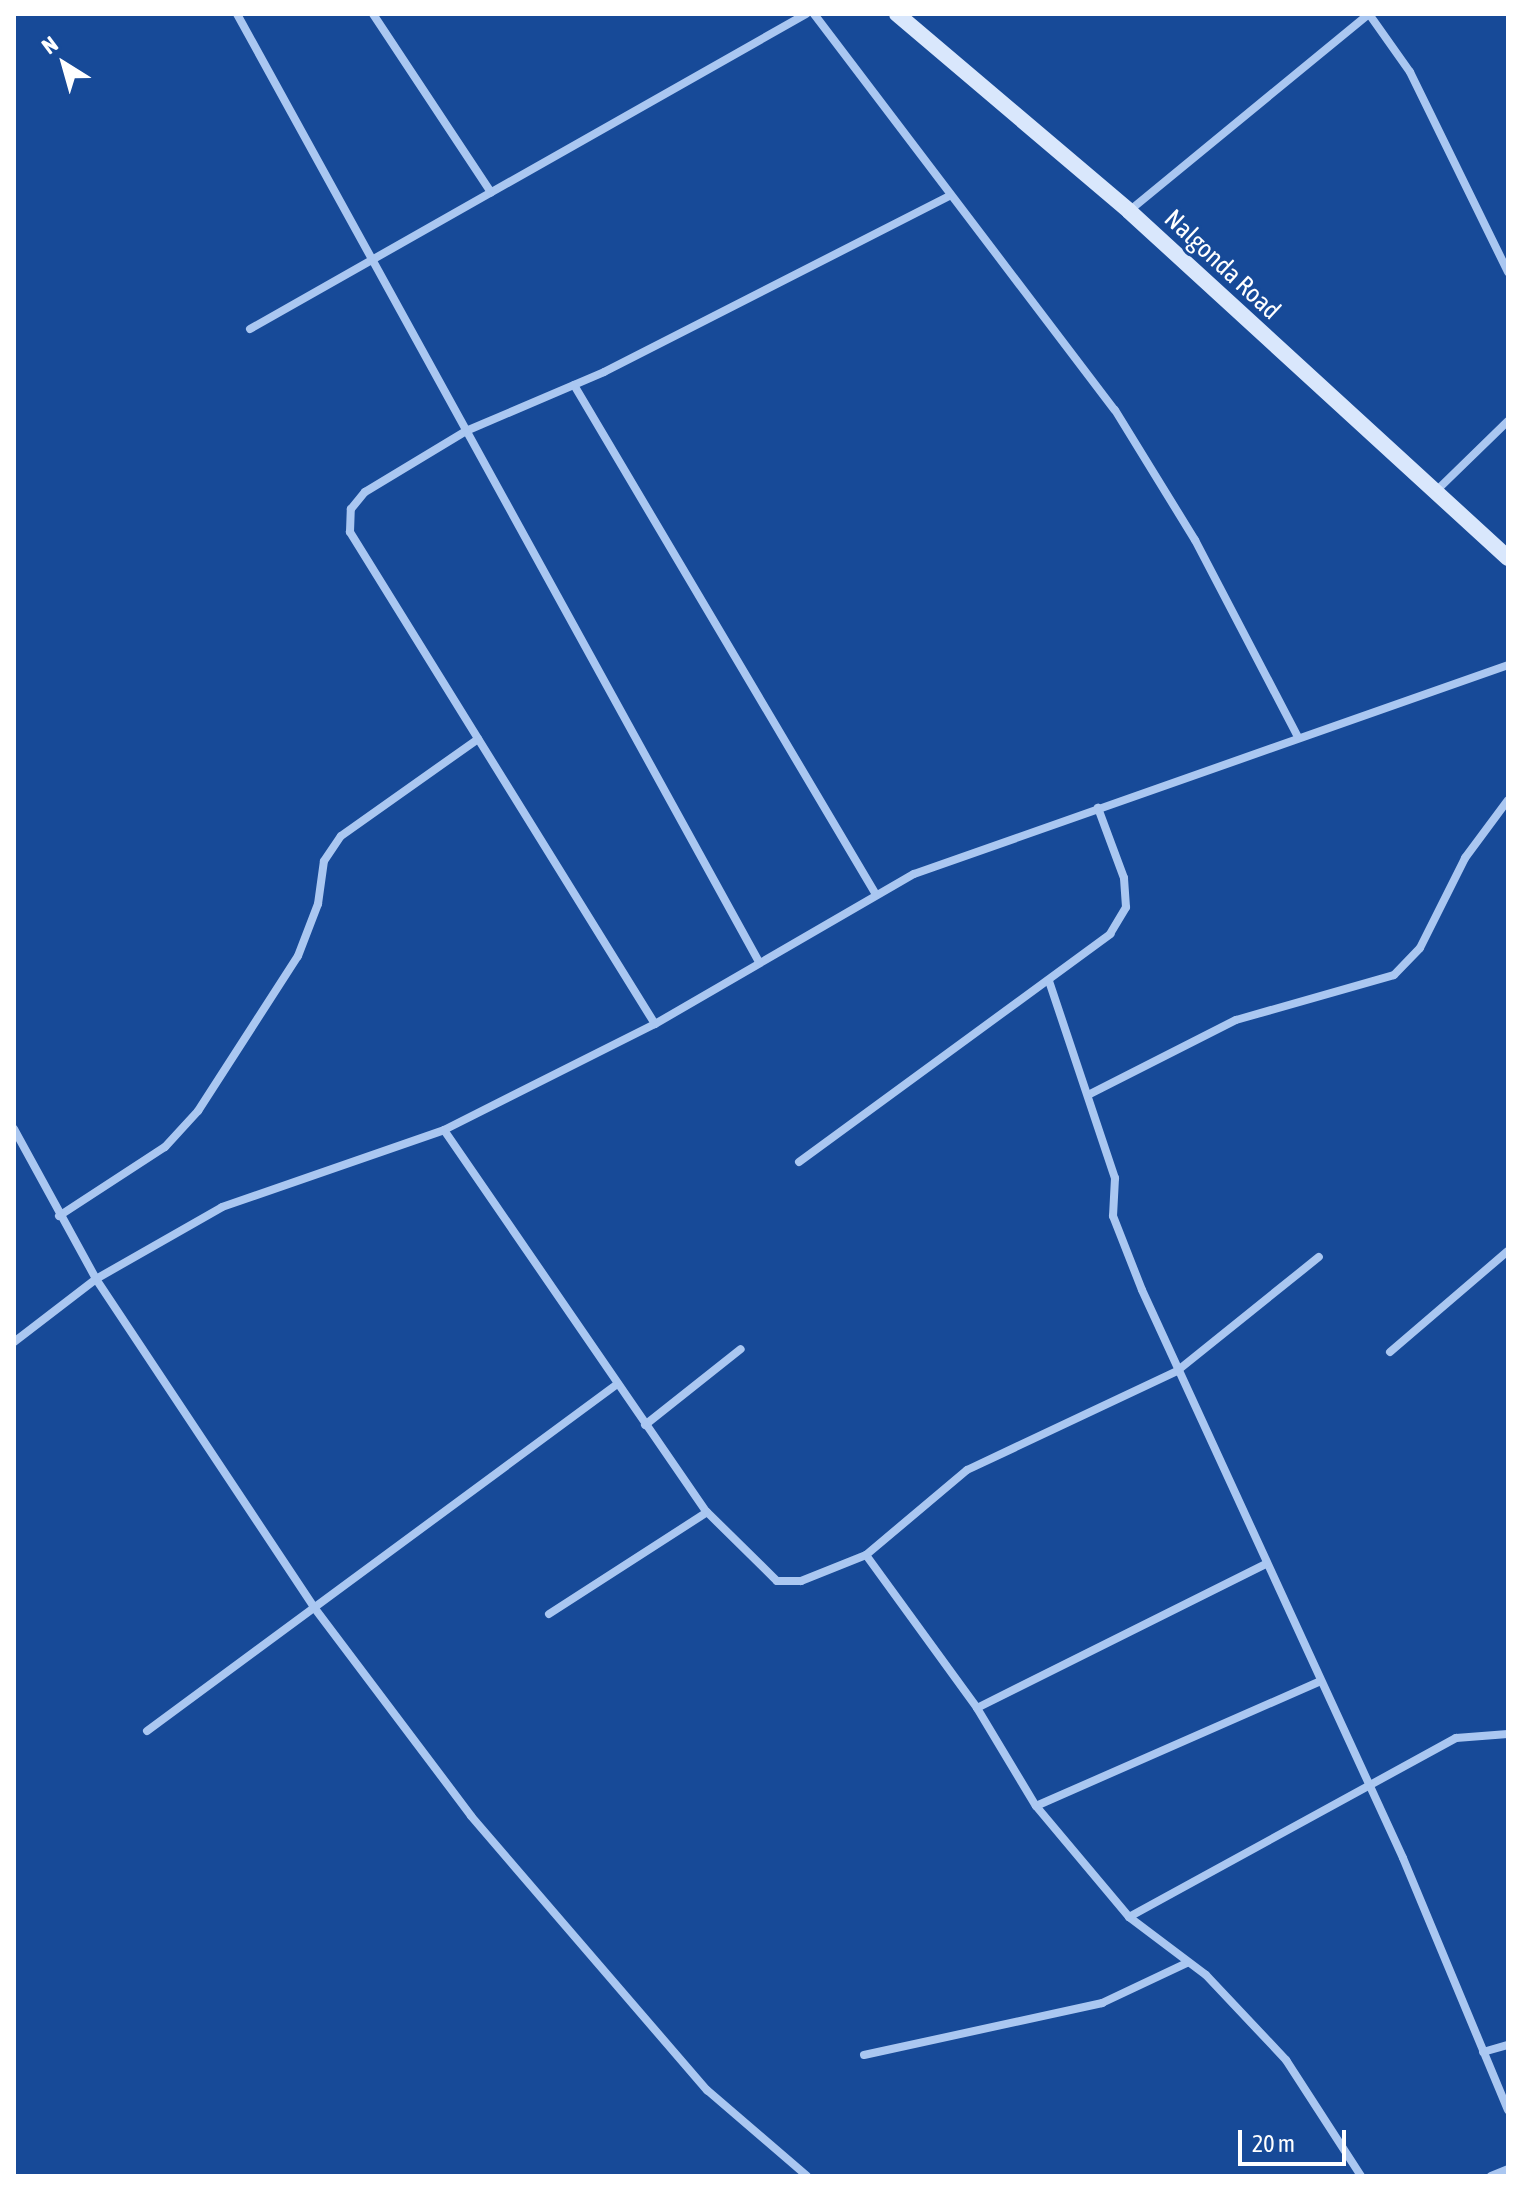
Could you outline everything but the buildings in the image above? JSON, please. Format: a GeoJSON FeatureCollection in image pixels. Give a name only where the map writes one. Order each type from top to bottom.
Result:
{"type":"FeatureCollection","features":[{"type":"Feature","properties":{"kind":"main road","name":"Nalgonda Road"},"geometry":{"type":"LineString","coordinates":[[897,14],[1129,211],[1433,495],[1508,558]]}},
{"type":"Feature","properties":{"kind":"street"},"geometry":{"type":"LineString","coordinates":[[237,14],[759,962]]}},
{"type":"Feature","properties":{"kind":"street"},"geometry":{"type":"LineString","coordinates":[[373,14],[491,192]]}},
{"type":"Feature","properties":{"kind":"street"},"geometry":{"type":"LineString","coordinates":[[250,329],[806,14]]}},
{"type":"Feature","properties":{"kind":"street"},"geometry":{"type":"LineString","coordinates":[[814,14],[949,196],[1115,410],[1195,540],[1298,737]]}},
{"type":"Feature","properties":{"kind":"street"},"geometry":{"type":"LineString","coordinates":[[1129,211],[1369,15],[1410,72],[1508,272]]}},
{"type":"Feature","properties":{"kind":"street"},"geometry":{"type":"LineString","coordinates":[[655,1024],[350,532],[351,509],[365,492],[466,431],[574,385],[949,196]]}},
{"type":"Feature","properties":{"kind":"street"},"geometry":{"type":"LineString","coordinates":[[574,385],[875,893]]}},
{"type":"Feature","properties":{"kind":"street"},"geometry":{"type":"LineString","coordinates":[[1433,495],[1508,421]]}},
{"type":"Feature","properties":{"kind":"street"},"geometry":{"type":"LineString","coordinates":[[14,1342],[96,1279],[222,1207],[444,1130],[655,1024],[875,893],[1098,808],[1508,665]]}},
{"type":"Feature","properties":{"kind":"street"},"geometry":{"type":"LineString","coordinates":[[59,1216],[165,1147],[198,1111],[298,956],[318,904],[324,861],[341,836],[478,739]]}},
{"type":"Feature","properties":{"kind":"street"},"geometry":{"type":"LineString","coordinates":[[1088,1095],[1236,1020],[1394,975],[1420,948],[1465,858],[1508,800]]}},
{"type":"Feature","properties":{"kind":"street"},"geometry":{"type":"LineString","coordinates":[[799,1162],[1110,934],[1126,907],[1124,878],[1098,808]]}},
{"type":"Feature","properties":{"kind":"street"},"geometry":{"type":"LineString","coordinates":[[1049,981],[1115,1178],[1113,1216],[1177,1371],[1369,1784],[1508,2110]]}},
{"type":"Feature","properties":{"kind":"street"},"geometry":{"type":"LineString","coordinates":[[14,1129],[96,1279],[313,1606],[471,1816],[707,2090],[807,2176]]}},
{"type":"Feature","properties":{"kind":"street"},"geometry":{"type":"LineString","coordinates":[[444,1130],[616,1385],[707,1512],[777,1581],[801,1581],[866,1555],[967,1470],[1177,1371],[1319,1257]]}},
{"type":"Feature","properties":{"kind":"street"},"geometry":{"type":"LineString","coordinates":[[1390,1352],[1508,1251]]}},
{"type":"Feature","properties":{"kind":"street"},"geometry":{"type":"LineString","coordinates":[[645,1425],[741,1349]]}},
{"type":"Feature","properties":{"kind":"street"},"geometry":{"type":"LineString","coordinates":[[147,1731],[616,1385]]}},
{"type":"Feature","properties":{"kind":"street"},"geometry":{"type":"LineString","coordinates":[[549,1614],[707,1512]]}},
{"type":"Feature","properties":{"kind":"street"},"geometry":{"type":"LineString","coordinates":[[866,1555],[977,1708],[1036,1806],[1129,1917],[1187,1963],[1286,2060],[1361,2176]]}},
{"type":"Feature","properties":{"kind":"street"},"geometry":{"type":"LineString","coordinates":[[977,1708],[1266,1564]]}},
{"type":"Feature","properties":{"kind":"street"},"geometry":{"type":"LineString","coordinates":[[1036,1806],[1321,1681]]}},
{"type":"Feature","properties":{"kind":"street"},"geometry":{"type":"LineString","coordinates":[[1129,1917],[1456,1738],[1508,1734]]}},
{"type":"Feature","properties":{"kind":"street"},"geometry":{"type":"LineString","coordinates":[[864,2055],[1102,2003],[1187,1963]]}},
{"type":"Feature","properties":{"kind":"street"},"geometry":{"type":"LineString","coordinates":[[1483,2052],[1508,2045]]}},
{"type":"Feature","properties":{"kind":"street"},"geometry":{"type":"LineString","coordinates":[[1491,2176],[1508,2169]]}}]}
